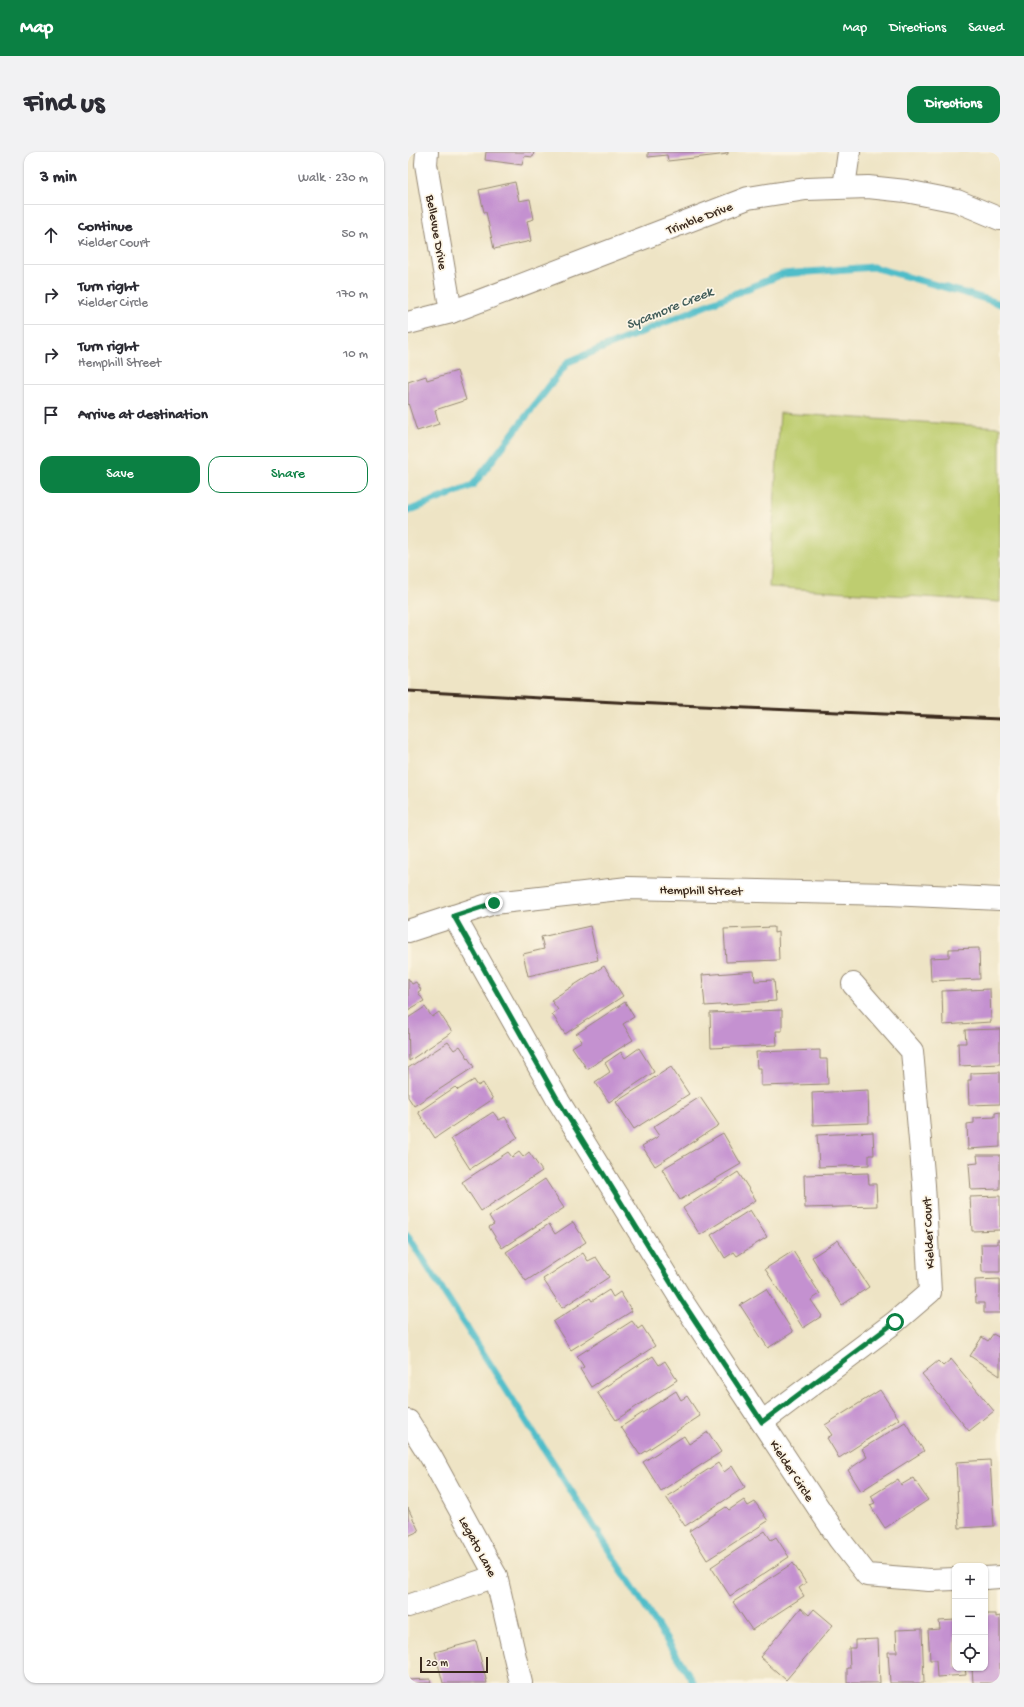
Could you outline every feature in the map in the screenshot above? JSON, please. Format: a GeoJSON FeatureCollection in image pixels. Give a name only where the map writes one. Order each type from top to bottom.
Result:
{"type":"FeatureCollection","features":[{"type":"Feature","properties":{"kind":"street","name":"Bellevue Drive"},"geometry":{"type":"LineString","coordinates":[[428,152],[426,164],[451,312]]}},
{"type":"Feature","properties":{"kind":"street"},"geometry":{"type":"LineString","coordinates":[[844,187],[849,152]]}},
{"type":"Feature","properties":{"kind":"street","name":"Trimble Drive"},"geometry":{"type":"LineString","coordinates":[[408,323],[451,312],[748,198],[806,188],[868,187],[906,191],[957,202],[1000,219]]}},
{"type":"Feature","properties":{"kind":"street","name":"Hemphill Street"},"geometry":{"type":"LineString","coordinates":[[408,931],[494,903],[628,888],[889,894],[1000,899]]}},
{"type":"Feature","properties":{"kind":"street","name":"Kielder Circle"},"geometry":{"type":"LineString","coordinates":[[454,916],[559,1102],[682,1301],[839,1539],[867,1575],[929,1580],[952,1579]]}},
{"type":"Feature","properties":{"kind":"street","name":"Kielder Court"},"geometry":{"type":"LineString","coordinates":[[762,1422],[895,1322],[930,1292],[924,1186],[912,1051],[854,984]]}},
{"type":"Feature","properties":{"kind":"street","name":"Legato Lane"},"geometry":{"type":"LineString","coordinates":[[408,1421],[431,1457],[496,1576],[521,1683]]}},
{"type":"Feature","properties":{"kind":"street"},"geometry":{"type":"LineString","coordinates":[[408,1606],[496,1576]]}},
{"type":"Feature","properties":{"kind":"street"},"geometry":{"type":"LineString","coordinates":[[988,1578],[1000,1577]]}},
{"type":"Feature","properties":{"kind":"green space"},"geometry":{"type":"Polygon","coordinates":[[[780,413],[1000,427],[1000,602],[769,587],[780,413]]]}},
{"type":"Feature","properties":{"kind":"building"},"geometry":{"type":"Polygon","coordinates":[[[486,152],[534,152],[533,157],[524,156],[522,165],[485,160],[486,152]]]}},
{"type":"Feature","properties":{"kind":"building"},"geometry":{"type":"Polygon","coordinates":[[[648,152],[728,152],[728,154],[668,161],[667,155],[648,157],[648,152]]]}},
{"type":"Feature","properties":{"kind":"building"},"geometry":{"type":"Polygon","coordinates":[[[515,182],[519,201],[530,199],[534,219],[527,221],[531,241],[494,249],[486,212],[484,212],[479,190],[515,182]]]}},
{"type":"Feature","properties":{"kind":"building"},"geometry":{"type":"Polygon","coordinates":[[[457,371],[466,400],[435,410],[439,424],[417,431],[408,403],[408,382],[426,376],[427,380],[457,371]]]}},
{"type":"Feature","properties":{"kind":"building"},"geometry":{"type":"Polygon","coordinates":[[[590,926],[598,960],[528,976],[523,954],[544,949],[541,937],[590,926]]]}},
{"type":"Feature","properties":{"kind":"building"},"geometry":{"type":"Polygon","coordinates":[[[774,927],[774,933],[778,932],[779,960],[726,962],[724,929],[774,927]]]}},
{"type":"Feature","properties":{"kind":"building"},"geometry":{"type":"Polygon","coordinates":[[[979,948],[980,979],[931,981],[930,958],[949,957],[949,949],[979,948]]]}},
{"type":"Feature","properties":{"kind":"building"},"geometry":{"type":"Polygon","coordinates":[[[604,966],[623,996],[565,1034],[552,1014],[558,1010],[551,1000],[604,966]]]}},
{"type":"Feature","properties":{"kind":"building"},"geometry":{"type":"Polygon","coordinates":[[[754,971],[755,981],[774,980],[776,1001],[705,1006],[702,975],[754,971]]]}},
{"type":"Feature","properties":{"kind":"building"},"geometry":{"type":"Polygon","coordinates":[[[408,978],[412,984],[416,982],[421,990],[418,992],[424,1001],[408,1010],[408,978]]]}},
{"type":"Feature","properties":{"kind":"building"},"geometry":{"type":"Polygon","coordinates":[[[990,989],[991,1022],[943,1025],[942,991],[990,989]]]}},
{"type":"Feature","properties":{"kind":"building"},"geometry":{"type":"Polygon","coordinates":[[[625,1002],[634,1017],[623,1024],[633,1040],[587,1069],[572,1047],[582,1041],[576,1034],[625,1002]]]}},
{"type":"Feature","properties":{"kind":"building"},"geometry":{"type":"Polygon","coordinates":[[[425,1007],[432,1017],[439,1012],[452,1032],[409,1061],[408,1018],[425,1007]]]}},
{"type":"Feature","properties":{"kind":"building"},"geometry":{"type":"Polygon","coordinates":[[[782,1010],[782,1031],[776,1031],[777,1045],[711,1048],[710,1013],[782,1010]]]}},
{"type":"Feature","properties":{"kind":"building"},"geometry":{"type":"Polygon","coordinates":[[[1000,1029],[1000,1064],[959,1066],[958,1043],[966,1043],[965,1030],[1000,1029]]]}},
{"type":"Feature","properties":{"kind":"building"},"geometry":{"type":"Polygon","coordinates":[[[448,1042],[454,1050],[460,1046],[474,1067],[414,1106],[408,1097],[408,1068],[448,1042]]]}},
{"type":"Feature","properties":{"kind":"building"},"geometry":{"type":"Polygon","coordinates":[[[639,1048],[654,1072],[609,1102],[595,1082],[610,1072],[605,1063],[621,1052],[625,1058],[639,1048]]]}},
{"type":"Feature","properties":{"kind":"building"},"geometry":{"type":"Polygon","coordinates":[[[820,1050],[820,1059],[827,1059],[828,1084],[761,1086],[761,1068],[757,1068],[756,1052],[820,1050]]]}},
{"type":"Feature","properties":{"kind":"building"},"geometry":{"type":"Polygon","coordinates":[[[671,1067],[689,1094],[634,1129],[616,1102],[671,1067]]]}},
{"type":"Feature","properties":{"kind":"building"},"geometry":{"type":"Polygon","coordinates":[[[1000,1072],[1000,1104],[969,1105],[968,1080],[971,1080],[971,1073],[1000,1072]]]}},
{"type":"Feature","properties":{"kind":"building"},"geometry":{"type":"Polygon","coordinates":[[[474,1080],[478,1086],[483,1083],[493,1099],[435,1138],[418,1112],[455,1087],[458,1090],[474,1080]]]}},
{"type":"Feature","properties":{"kind":"building"},"geometry":{"type":"Polygon","coordinates":[[[868,1090],[869,1123],[813,1125],[812,1093],[868,1090]]]}},
{"type":"Feature","properties":{"kind":"building"},"geometry":{"type":"Polygon","coordinates":[[[700,1097],[719,1125],[655,1166],[642,1146],[659,1136],[653,1127],[700,1097]]]}},
{"type":"Feature","properties":{"kind":"building"},"geometry":{"type":"Polygon","coordinates":[[[493,1112],[499,1120],[505,1117],[518,1138],[470,1169],[451,1139],[493,1112]]]}},
{"type":"Feature","properties":{"kind":"building"},"geometry":{"type":"Polygon","coordinates":[[[1000,1112],[1000,1147],[968,1149],[967,1124],[974,1123],[974,1118],[995,1117],[995,1113],[1000,1112]]]}},
{"type":"Feature","properties":{"kind":"building"},"geometry":{"type":"Polygon","coordinates":[[[873,1132],[874,1155],[869,1155],[869,1165],[819,1167],[817,1135],[873,1132]]]}},
{"type":"Feature","properties":{"kind":"building"},"geometry":{"type":"Polygon","coordinates":[[[723,1133],[741,1164],[680,1200],[662,1169],[723,1133]]]}},
{"type":"Feature","properties":{"kind":"building"},"geometry":{"type":"Polygon","coordinates":[[[508,1152],[512,1157],[519,1152],[523,1157],[529,1152],[542,1171],[481,1211],[462,1182],[508,1152]]]}},
{"type":"Feature","properties":{"kind":"building"},"geometry":{"type":"Polygon","coordinates":[[[977,1155],[1000,1155],[1000,1189],[971,1190],[969,1164],[978,1163],[977,1155]]]}},
{"type":"Feature","properties":{"kind":"building"},"geometry":{"type":"Polygon","coordinates":[[[738,1172],[756,1200],[700,1235],[683,1208],[738,1172]]]}},
{"type":"Feature","properties":{"kind":"building"},"geometry":{"type":"Polygon","coordinates":[[[868,1173],[869,1184],[876,1184],[877,1206],[805,1208],[804,1175],[868,1173]]]}},
{"type":"Feature","properties":{"kind":"building"},"geometry":{"type":"Polygon","coordinates":[[[545,1179],[564,1208],[502,1248],[489,1227],[494,1224],[489,1216],[545,1179]]]}},
{"type":"Feature","properties":{"kind":"building"},"geometry":{"type":"Polygon","coordinates":[[[1000,1196],[1000,1230],[972,1231],[970,1197],[1000,1196]]]}},
{"type":"Feature","properties":{"kind":"building"},"geometry":{"type":"Polygon","coordinates":[[[750,1210],[767,1237],[737,1256],[734,1252],[725,1258],[711,1235],[750,1210]]]}},
{"type":"Feature","properties":{"kind":"building"},"geometry":{"type":"Polygon","coordinates":[[[573,1222],[586,1242],[526,1281],[506,1252],[549,1224],[555,1234],[573,1222]]]}},
{"type":"Feature","properties":{"kind":"building"},"geometry":{"type":"Polygon","coordinates":[[[838,1240],[869,1287],[842,1305],[812,1257],[838,1240]]]}},
{"type":"Feature","properties":{"kind":"building"},"geometry":{"type":"Polygon","coordinates":[[[997,1240],[1000,1240],[1000,1272],[982,1272],[981,1244],[997,1244],[997,1240]]]}},
{"type":"Feature","properties":{"kind":"building"},"geometry":{"type":"Polygon","coordinates":[[[793,1251],[820,1294],[811,1300],[822,1316],[803,1328],[765,1269],[793,1251]]]}},
{"type":"Feature","properties":{"kind":"building"},"geometry":{"type":"Polygon","coordinates":[[[583,1253],[588,1261],[596,1257],[609,1277],[562,1308],[543,1279],[583,1253]]]}},
{"type":"Feature","properties":{"kind":"building"},"geometry":{"type":"Polygon","coordinates":[[[1000,1279],[1000,1313],[984,1313],[984,1303],[976,1303],[975,1280],[1000,1279]]]}},
{"type":"Feature","properties":{"kind":"building"},"geometry":{"type":"Polygon","coordinates":[[[766,1289],[793,1332],[768,1348],[740,1305],[766,1289]]]}},
{"type":"Feature","properties":{"kind":"building"},"geometry":{"type":"Polygon","coordinates":[[[609,1290],[613,1297],[620,1292],[632,1311],[571,1350],[553,1322],[590,1298],[592,1301],[609,1290]]]}},
{"type":"Feature","properties":{"kind":"building"},"geometry":{"type":"Polygon","coordinates":[[[632,1321],[638,1329],[642,1326],[655,1346],[591,1387],[580,1369],[584,1367],[577,1356],[632,1321]]]}},
{"type":"Feature","properties":{"kind":"building"},"geometry":{"type":"Polygon","coordinates":[[[993,1334],[1000,1338],[1000,1376],[970,1356],[982,1337],[988,1341],[993,1334]]]}},
{"type":"Feature","properties":{"kind":"building"},"geometry":{"type":"Polygon","coordinates":[[[653,1356],[659,1365],[665,1361],[677,1380],[616,1420],[597,1392],[653,1356]]]}},
{"type":"Feature","properties":{"kind":"building"},"geometry":{"type":"Polygon","coordinates":[[[951,1359],[994,1411],[969,1431],[922,1374],[938,1361],[943,1366],[951,1359]]]}},
{"type":"Feature","properties":{"kind":"building"},"geometry":{"type":"Polygon","coordinates":[[[880,1390],[899,1419],[839,1458],[827,1438],[832,1435],[825,1425],[880,1390]]]}},
{"type":"Feature","properties":{"kind":"building"},"geometry":{"type":"Polygon","coordinates":[[[676,1391],[681,1400],[687,1396],[700,1416],[640,1455],[621,1427],[676,1391]]]}},
{"type":"Feature","properties":{"kind":"building"},"geometry":{"type":"Polygon","coordinates":[[[905,1422],[924,1451],[861,1491],[848,1470],[867,1457],[862,1449],[905,1422]]]}},
{"type":"Feature","properties":{"kind":"building"},"geometry":{"type":"Polygon","coordinates":[[[708,1432],[721,1452],[661,1491],[643,1462],[684,1436],[689,1444],[708,1432]]]}},
{"type":"Feature","properties":{"kind":"building"},"geometry":{"type":"Polygon","coordinates":[[[990,1460],[994,1526],[959,1528],[956,1462],[990,1460]]]}},
{"type":"Feature","properties":{"kind":"building"},"geometry":{"type":"Polygon","coordinates":[[[718,1463],[724,1472],[732,1466],[745,1487],[685,1526],[666,1497],[718,1463]]]}},
{"type":"Feature","properties":{"kind":"building"},"geometry":{"type":"Polygon","coordinates":[[[913,1478],[928,1500],[885,1528],[870,1505],[875,1503],[871,1496],[898,1479],[901,1485],[913,1478]]]}},
{"type":"Feature","properties":{"kind":"building"},"geometry":{"type":"Polygon","coordinates":[[[744,1500],[748,1506],[755,1502],[768,1521],[707,1560],[689,1531],[726,1507],[729,1510],[744,1500]]]}},
{"type":"Feature","properties":{"kind":"building"},"geometry":{"type":"Polygon","coordinates":[[[408,1508],[419,1531],[408,1536],[408,1508]]]}},
{"type":"Feature","properties":{"kind":"building"},"geometry":{"type":"Polygon","coordinates":[[[765,1531],[771,1540],[776,1537],[789,1557],[730,1596],[711,1567],[765,1531]]]}},
{"type":"Feature","properties":{"kind":"building"},"geometry":{"type":"Polygon","coordinates":[[[793,1563],[806,1583],[799,1588],[804,1596],[752,1630],[733,1602],[793,1563]]]}},
{"type":"Feature","properties":{"kind":"building"},"geometry":{"type":"Polygon","coordinates":[[[801,1608],[809,1615],[814,1609],[833,1625],[786,1680],[760,1657],[801,1608]]]}},
{"type":"Feature","properties":{"kind":"building"},"geometry":{"type":"Polygon","coordinates":[[[988,1614],[996,1614],[996,1617],[1000,1616],[1000,1683],[973,1683],[972,1671],[988,1671],[988,1614]]]}},
{"type":"Feature","properties":{"kind":"building"},"geometry":{"type":"Polygon","coordinates":[[[952,1620],[952,1671],[965,1671],[966,1675],[937,1677],[936,1660],[930,1660],[928,1630],[940,1629],[939,1621],[952,1620]]]}},
{"type":"Feature","properties":{"kind":"building"},"geometry":{"type":"Polygon","coordinates":[[[922,1629],[924,1683],[890,1683],[888,1652],[897,1652],[896,1630],[922,1629]]]}},
{"type":"Feature","properties":{"kind":"building"},"geometry":{"type":"Polygon","coordinates":[[[878,1639],[880,1683],[847,1683],[847,1668],[850,1668],[849,1648],[855,1648],[855,1640],[878,1639]]]}},
{"type":"Feature","properties":{"kind":"building"},"geometry":{"type":"Polygon","coordinates":[[[476,1641],[487,1683],[443,1683],[435,1652],[476,1641]]]}},
{"type":"Feature","properties":{"kind":"building"},"geometry":{"type":"Polygon","coordinates":[[[430,1679],[431,1683],[408,1683],[408,1680],[430,1679]]]}},
{"type":"Feature","properties":{"kind":"waterway","name":"Sycamore Creek"},"geometry":{"type":"LineString","coordinates":[[408,511],[473,485],[568,362],[783,274],[873,267],[1000,304]]}},
{"type":"Feature","properties":{"kind":"waterway"},"geometry":{"type":"LineString","coordinates":[[408,1236],[694,1683]]}},
{"type":"Feature","properties":{"kind":"railway"},"geometry":{"type":"LineString","coordinates":[[408,691],[634,703],[1000,719]]}},
{"type":"Feature","properties":{"kind":"route"},"geometry":{"type":"LineString","coordinates":[[494,903],[454,916],[559,1102],[682,1301],[762,1422],[895,1322]]}}]}
